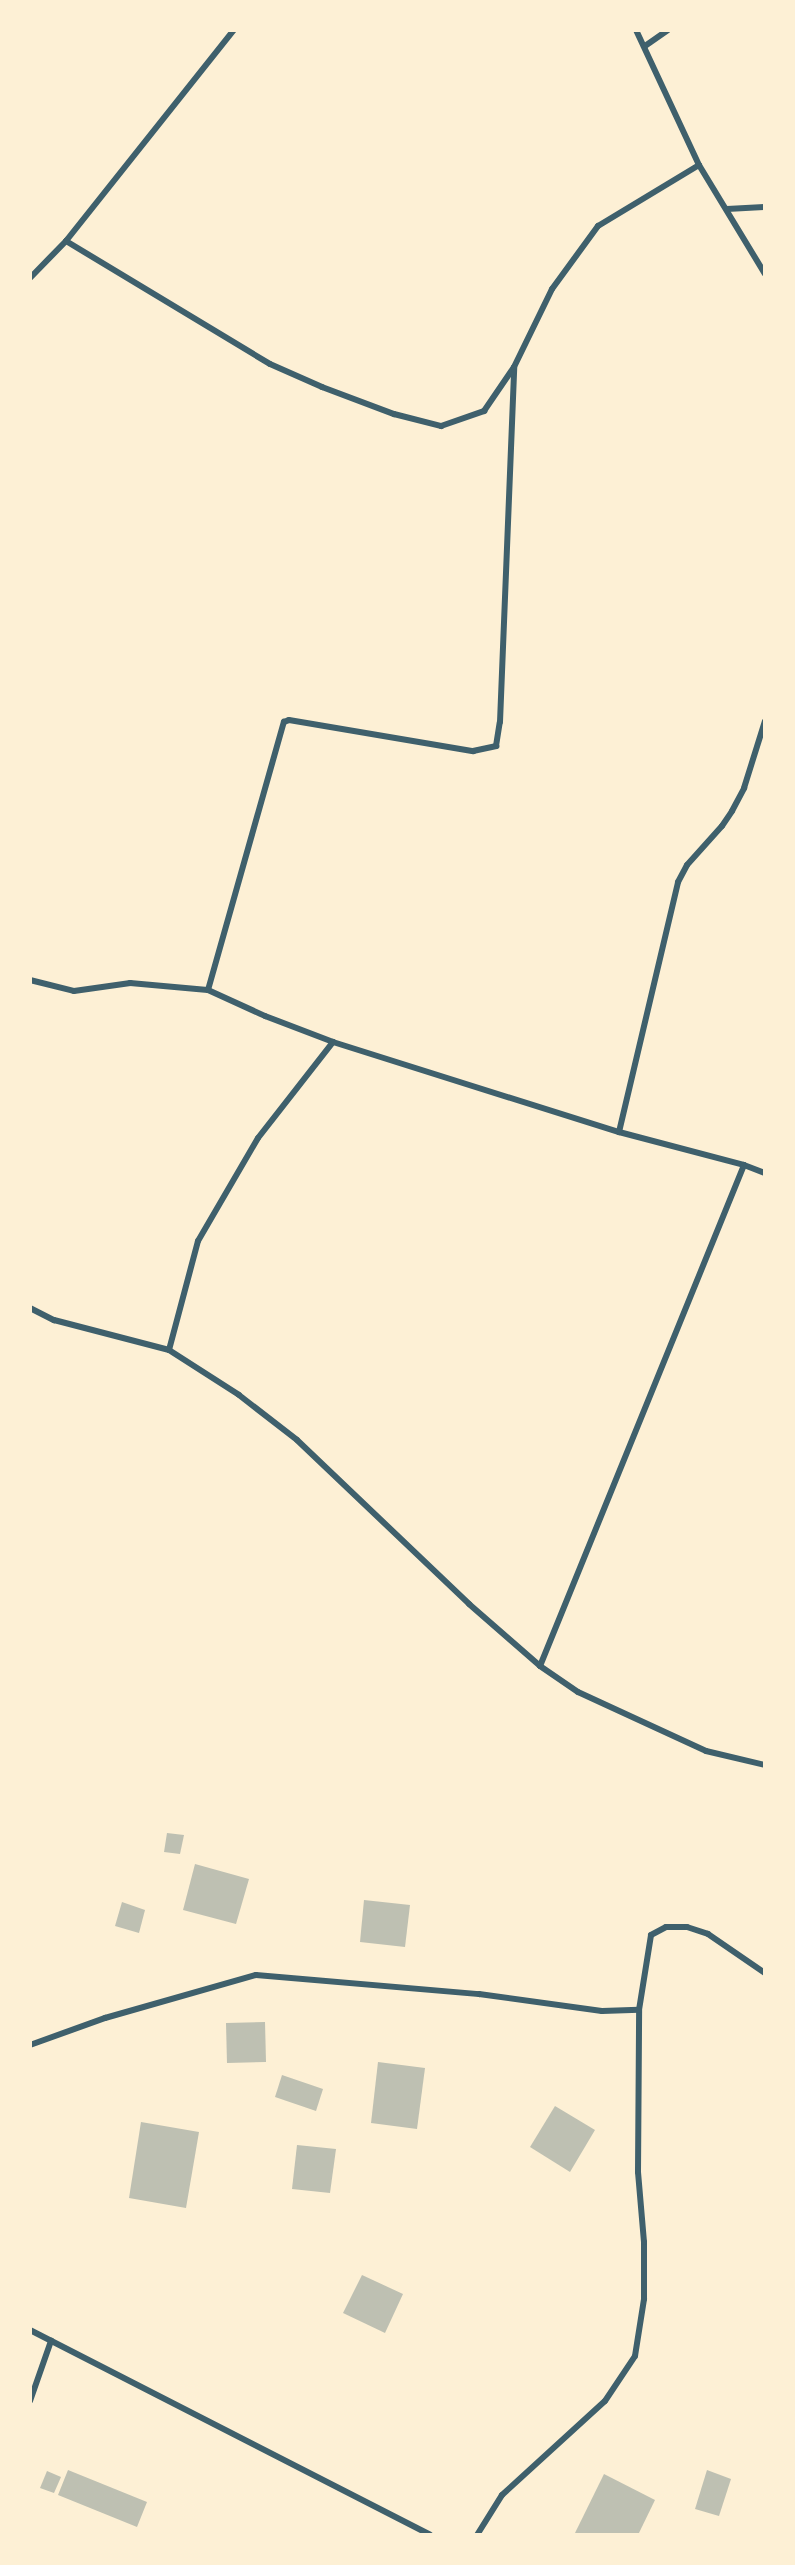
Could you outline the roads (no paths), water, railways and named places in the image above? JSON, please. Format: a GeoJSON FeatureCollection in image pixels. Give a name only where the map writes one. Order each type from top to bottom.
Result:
{"type":"FeatureCollection","features":[{"type":"Feature","properties":{"kind":"street"},"geometry":{"type":"LineString","coordinates":[[30,278],[66,241],[234,30]]}},
{"type":"Feature","properties":{"kind":"street"},"geometry":{"type":"LineString","coordinates":[[636,30],[699,165],[765,274]]}},
{"type":"Feature","properties":{"kind":"street"},"geometry":{"type":"LineString","coordinates":[[645,46],[668,30]]}},
{"type":"Feature","properties":{"kind":"street"},"geometry":{"type":"LineString","coordinates":[[66,241],[270,364],[322,387],[394,414],[441,426],[484,411],[514,367],[552,289],[598,225],[699,165]]}},
{"type":"Feature","properties":{"kind":"street"},"geometry":{"type":"LineString","coordinates":[[727,209],[765,207]]}},
{"type":"Feature","properties":{"kind":"street"},"geometry":{"type":"LineString","coordinates":[[208,990],[284,722],[289,720],[336,730],[472,751],[496,746],[500,710],[514,367]]}},
{"type":"Feature","properties":{"kind":"street"},"geometry":{"type":"LineString","coordinates":[[619,1132],[678,882],[687,865],[722,826],[732,811],[744,788],[765,721]]}},
{"type":"Feature","properties":{"kind":"street"},"geometry":{"type":"LineString","coordinates":[[30,980],[74,991],[130,983],[208,990],[265,1016],[333,1042],[619,1132],[744,1165],[765,1173]]}},
{"type":"Feature","properties":{"kind":"street"},"geometry":{"type":"LineString","coordinates":[[169,1350],[198,1241],[258,1138],[333,1042]]}},
{"type":"Feature","properties":{"kind":"street"},"geometry":{"type":"LineString","coordinates":[[540,1666],[744,1165]]}},
{"type":"Feature","properties":{"kind":"street"},"geometry":{"type":"LineString","coordinates":[[30,1308],[54,1320],[169,1350],[239,1395],[297,1440],[469,1604],[540,1666],[578,1692],[706,1750],[765,1765]]}},
{"type":"Feature","properties":{"kind":"street"},"geometry":{"type":"LineString","coordinates":[[477,2535],[502,2495],[605,2401],[635,2356],[644,2299],[644,2242],[638,2172],[639,2010],[651,1935],[666,1928],[687,1926],[708,1934],[765,1973]]}},
{"type":"Feature","properties":{"kind":"street"},"geometry":{"type":"LineString","coordinates":[[30,2045],[105,2018],[256,1975],[479,1994],[602,2011],[639,2010]]}},
{"type":"Feature","properties":{"kind":"street"},"geometry":{"type":"LineString","coordinates":[[30,2330],[430,2535]]}},
{"type":"Feature","properties":{"kind":"street"},"geometry":{"type":"LineString","coordinates":[[30,2401],[51,2340]]}}]}
